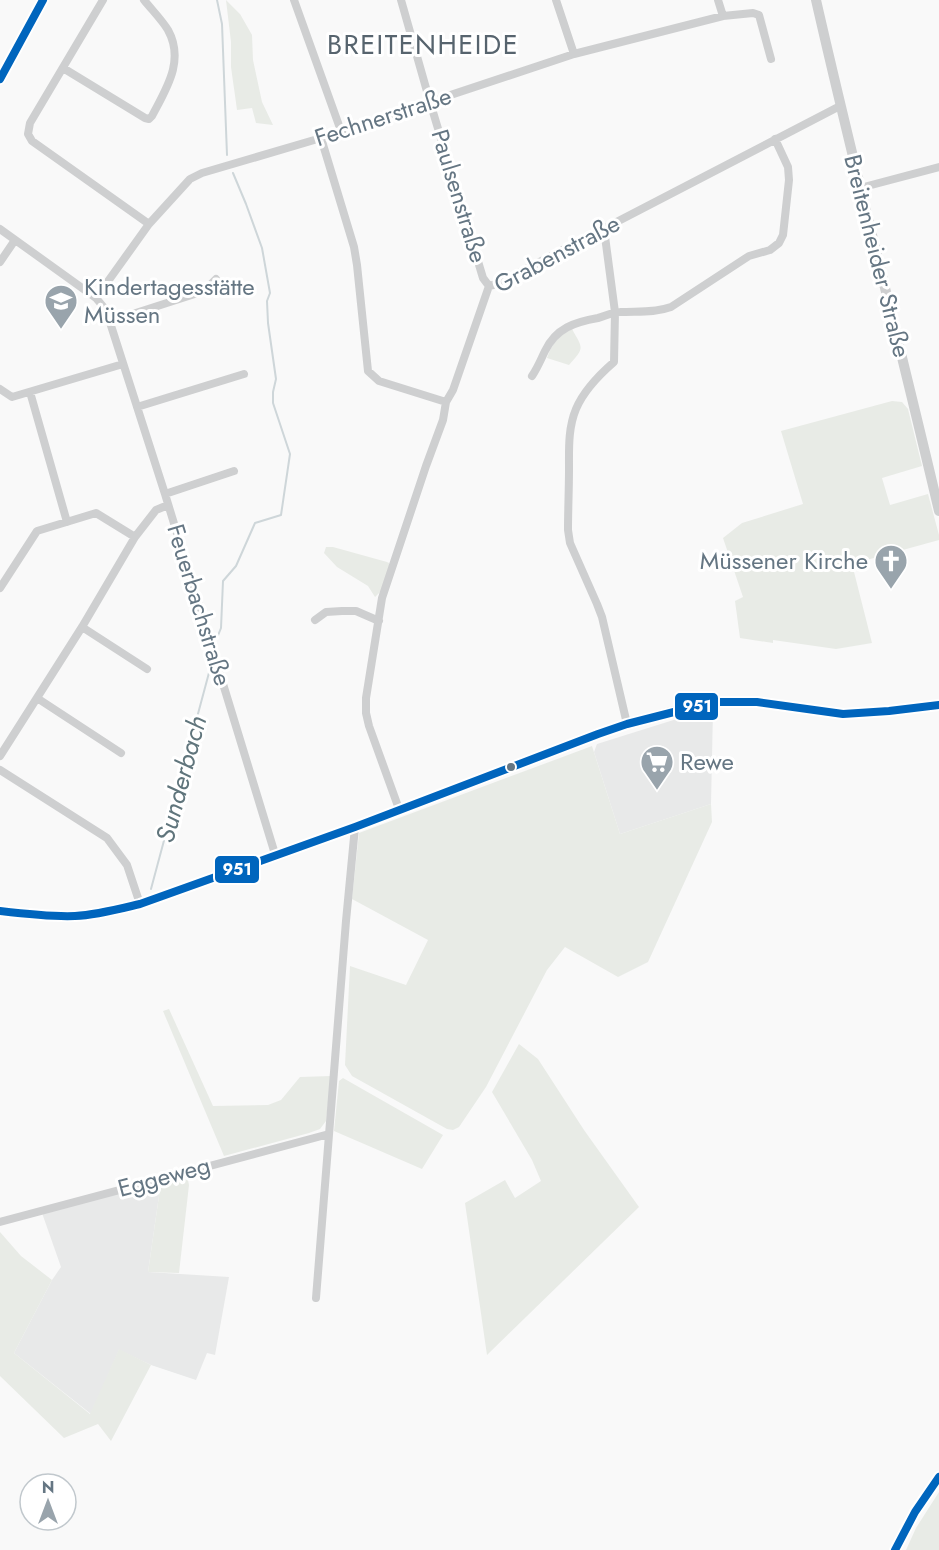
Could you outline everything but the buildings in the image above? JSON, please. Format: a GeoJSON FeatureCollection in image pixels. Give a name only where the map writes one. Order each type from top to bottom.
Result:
{"type":"FeatureCollection","features":[{"type":"Feature","properties":{"kind":"street"},"geometry":{"type":"LineString","coordinates":[[0,79],[43,0]]}},
{"type":"Feature","properties":{"kind":"street"},"geometry":{"type":"LineString","coordinates":[[103,0],[29,124],[28,130],[30,139],[149,224]]}},
{"type":"Feature","properties":{"kind":"street"},"geometry":{"type":"LineString","coordinates":[[63,68],[149,119],[173,72],[173,45],[166,28],[144,0]]}},
{"type":"Feature","properties":{"kind":"street"},"geometry":{"type":"LineString","coordinates":[[294,0],[341,131]]}},
{"type":"Feature","properties":{"kind":"street","name":"Paulsenstraße"},"geometry":{"type":"LineString","coordinates":[[401,0],[483,278],[489,286]]}},
{"type":"Feature","properties":{"kind":"street"},"geometry":{"type":"LineString","coordinates":[[556,0],[574,54]]}},
{"type":"Feature","properties":{"kind":"street"},"geometry":{"type":"LineString","coordinates":[[718,0],[723,16]]}},
{"type":"Feature","properties":{"kind":"street","name":"Breitenheider Straße"},"geometry":{"type":"LineString","coordinates":[[816,0],[939,511]]}},
{"type":"Feature","properties":{"kind":"street","name":"Fechnerstraße"},"geometry":{"type":"LineString","coordinates":[[96,298],[149,224],[190,179],[196,176],[321,138],[574,54],[723,16],[753,13],[759,15],[771,59]]}},
{"type":"Feature","properties":{"kind":"street","name":"Grabenstraße"},"geometry":{"type":"LineString","coordinates":[[399,809],[366,713],[366,698],[382,598],[443,420],[446,402],[453,390],[489,286],[497,284],[840,106]]}},
{"type":"Feature","properties":{"kind":"street"},"geometry":{"type":"LineString","coordinates":[[321,138],[354,247],[368,371],[379,381],[446,402]]}},
{"type":"Feature","properties":{"kind":"street"},"geometry":{"type":"LineString","coordinates":[[532,376],[546,348],[561,330],[576,322],[615,312],[661,311],[671,307],[749,256],[770,250],[779,243],[783,235],[789,180],[788,167],[775,139]]}},
{"type":"Feature","properties":{"kind":"street"},"geometry":{"type":"LineString","coordinates":[[860,188],[939,167]]}},
{"type":"Feature","properties":{"kind":"street","name":"Feuerbachstraße"},"geometry":{"type":"LineString","coordinates":[[0,229],[96,298],[106,310],[111,321],[275,854]]}},
{"type":"Feature","properties":{"kind":"street"},"geometry":{"type":"LineString","coordinates":[[604,229],[615,312],[614,362],[586,391],[576,408],[571,424],[568,530],[570,543],[602,617],[627,724]]}},
{"type":"Feature","properties":{"kind":"street"},"geometry":{"type":"LineString","coordinates":[[0,262],[15,240]]}},
{"type":"Feature","properties":{"kind":"street"},"geometry":{"type":"LineString","coordinates":[[111,321],[204,291],[216,279]]}},
{"type":"Feature","properties":{"kind":"street"},"geometry":{"type":"LineString","coordinates":[[0,389],[12,397],[123,364]]}},
{"type":"Feature","properties":{"kind":"street"},"geometry":{"type":"LineString","coordinates":[[137,407],[244,374]]}},
{"type":"Feature","properties":{"kind":"street"},"geometry":{"type":"LineString","coordinates":[[30,392],[67,522]]}},
{"type":"Feature","properties":{"kind":"street","name":"Feuerbachstraße"},"geometry":{"type":"LineString","coordinates":[[165,494],[234,471]]}},
{"type":"Feature","properties":{"kind":"street"},"geometry":{"type":"LineString","coordinates":[[0,756],[82,627],[135,537],[156,510],[168,505]]}},
{"type":"Feature","properties":{"kind":"street"},"geometry":{"type":"LineString","coordinates":[[0,588],[37,531],[96,513],[135,537]]}},
{"type":"Feature","properties":{"kind":"street"},"geometry":{"type":"LineString","coordinates":[[315,620],[326,612],[356,611],[379,621]]}},
{"type":"Feature","properties":{"kind":"street"},"geometry":{"type":"LineString","coordinates":[[82,627],[147,669]]}},
{"type":"Feature","properties":{"kind":"street"},"geometry":{"type":"LineString","coordinates":[[37,698],[121,753]]}},
{"type":"Feature","properties":{"kind":"street"},"geometry":{"type":"LineString","coordinates":[[0,911],[32,915],[77,916],[140,904],[355,827],[627,724],[713,702],[757,702],[843,714],[939,705]]}},
{"type":"Feature","properties":{"kind":"street"},"geometry":{"type":"LineString","coordinates":[[0,770],[107,838],[127,865],[140,904]]}},
{"type":"Feature","properties":{"kind":"street"},"geometry":{"type":"LineString","coordinates":[[316,1298],[345,921],[355,827]]}},
{"type":"Feature","properties":{"kind":"street","name":"Eggeweg"},"geometry":{"type":"LineString","coordinates":[[0,1221],[329,1134]]}},
{"type":"Feature","properties":{"kind":"street"},"geometry":{"type":"LineString","coordinates":[[895,1550],[902,1533],[939,1477]]}},
{"type":"Feature","properties":{"kind":"shaded area"},"geometry":{"type":"Polygon","coordinates":[[[226,0],[240,14],[252,35],[253,60],[262,102],[273,125],[256,123],[252,108],[237,110],[226,0]]]}},
{"type":"Feature","properties":{"kind":"shaded area"},"geometry":{"type":"Polygon","coordinates":[[[572,329],[581,348],[569,365],[547,358],[556,341],[572,329]]]}},
{"type":"Feature","properties":{"kind":"shaded area"},"geometry":{"type":"Polygon","coordinates":[[[892,401],[902,402],[908,409],[922,466],[882,478],[890,505],[928,494],[939,540],[852,564],[872,643],[836,649],[740,638],[735,601],[743,597],[723,538],[742,523],[803,504],[781,431],[892,401]]]}},
{"type":"Feature","properties":{"kind":"shaded area"},"geometry":{"type":"Polygon","coordinates":[[[326,547],[389,563],[381,591],[375,597],[368,586],[337,567],[324,553],[326,547]]]}},
{"type":"Feature","properties":{"kind":"shaded area"},"geometry":{"type":"Polygon","coordinates":[[[713,710],[711,804],[620,834],[594,752],[597,744],[699,712],[713,710]]]}},
{"type":"Feature","properties":{"kind":"shaded area"},"geometry":{"type":"Polygon","coordinates":[[[592,746],[620,834],[711,804],[712,822],[648,962],[618,977],[565,947],[547,970],[486,1087],[459,1127],[453,1130],[447,1129],[352,1076],[345,1065],[350,966],[406,985],[428,940],[352,899],[359,833],[592,746]]]}},
{"type":"Feature","properties":{"kind":"shaded area"},"geometry":{"type":"Polygon","coordinates":[[[169,1009],[213,1106],[268,1105],[281,1100],[300,1077],[331,1076],[326,1121],[320,1129],[224,1156],[163,1011],[169,1009]]]}},
{"type":"Feature","properties":{"kind":"shaded area"},"geometry":{"type":"Polygon","coordinates":[[[519,1044],[538,1059],[584,1130],[639,1207],[487,1355],[465,1203],[505,1180],[515,1198],[541,1181],[532,1160],[492,1092],[519,1044]]]}},
{"type":"Feature","properties":{"kind":"shaded area"},"geometry":{"type":"Polygon","coordinates":[[[343,1078],[443,1135],[422,1169],[334,1131],[339,1081],[343,1078]]]}},
{"type":"Feature","properties":{"kind":"shaded area"},"geometry":{"type":"Polygon","coordinates":[[[187,1175],[189,1185],[179,1273],[148,1272],[161,1182],[187,1175]]]}},
{"type":"Feature","properties":{"kind":"shaded area"},"geometry":{"type":"Polygon","coordinates":[[[161,1182],[148,1272],[229,1277],[215,1355],[207,1353],[196,1380],[151,1365],[119,1350],[91,1414],[14,1353],[61,1267],[42,1213],[161,1182]]]}},
{"type":"Feature","properties":{"kind":"shaded area"},"geometry":{"type":"Polygon","coordinates":[[[0,1232],[21,1256],[52,1280],[14,1353],[90,1414],[119,1349],[151,1365],[111,1441],[98,1424],[64,1438],[0,1376],[0,1232]]]}},
{"type":"Feature","properties":{"kind":"shaded area"},"geometry":{"type":"Polygon","coordinates":[[[939,1492],[939,1550],[906,1550],[916,1528],[939,1492]]]}},
{"type":"Feature","properties":{"kind":"waterway","name":"Sunderbach"},"geometry":{"type":"LineString","coordinates":[[217,0],[222,24],[227,155]]}},
{"type":"Feature","properties":{"kind":"waterway","name":"Sunderbach"},"geometry":{"type":"LineString","coordinates":[[217,638],[221,628],[223,581],[236,566],[255,523],[281,515],[290,454],[273,403],[276,379],[268,323],[267,301],[270,293],[262,248],[233,173]]}},
{"type":"Feature","properties":{"kind":"waterway","name":"Sunderbach"},"geometry":{"type":"LineString","coordinates":[[151,889],[210,669]]}},
{"type":"Feature","properties":{"kind":"transit line","name":"951"},"geometry":{"type":"LineString","coordinates":[[0,79],[43,0]]}},
{"type":"Feature","properties":{"kind":"transit line","name":"951"},"geometry":{"type":"LineString","coordinates":[[0,911],[47,916],[75,916],[140,904],[355,827],[598,734],[627,724],[713,702],[757,702],[843,714],[939,705]]}},
{"type":"Feature","properties":{"kind":"transit line","name":"951"},"geometry":{"type":"LineString","coordinates":[[895,1550],[915,1512],[939,1477]]}},
{"type":"Feature","properties":{"kind":"place","name":"Kindertagesstätte Müssen"},"geometry":{"type":"Point","coordinates":[61,330]}},
{"type":"Feature","properties":{"kind":"place","name":"Müssener Kirche"},"geometry":{"type":"Point","coordinates":[891,590]}},
{"type":"Feature","properties":{"kind":"place","name":"Rewe"},"geometry":{"type":"Point","coordinates":[657,791]}},
{"type":"Feature","properties":{"kind":"district","name":"BREITENHEIDE"},"geometry":{"type":"Point","coordinates":[423,45]}}]}
